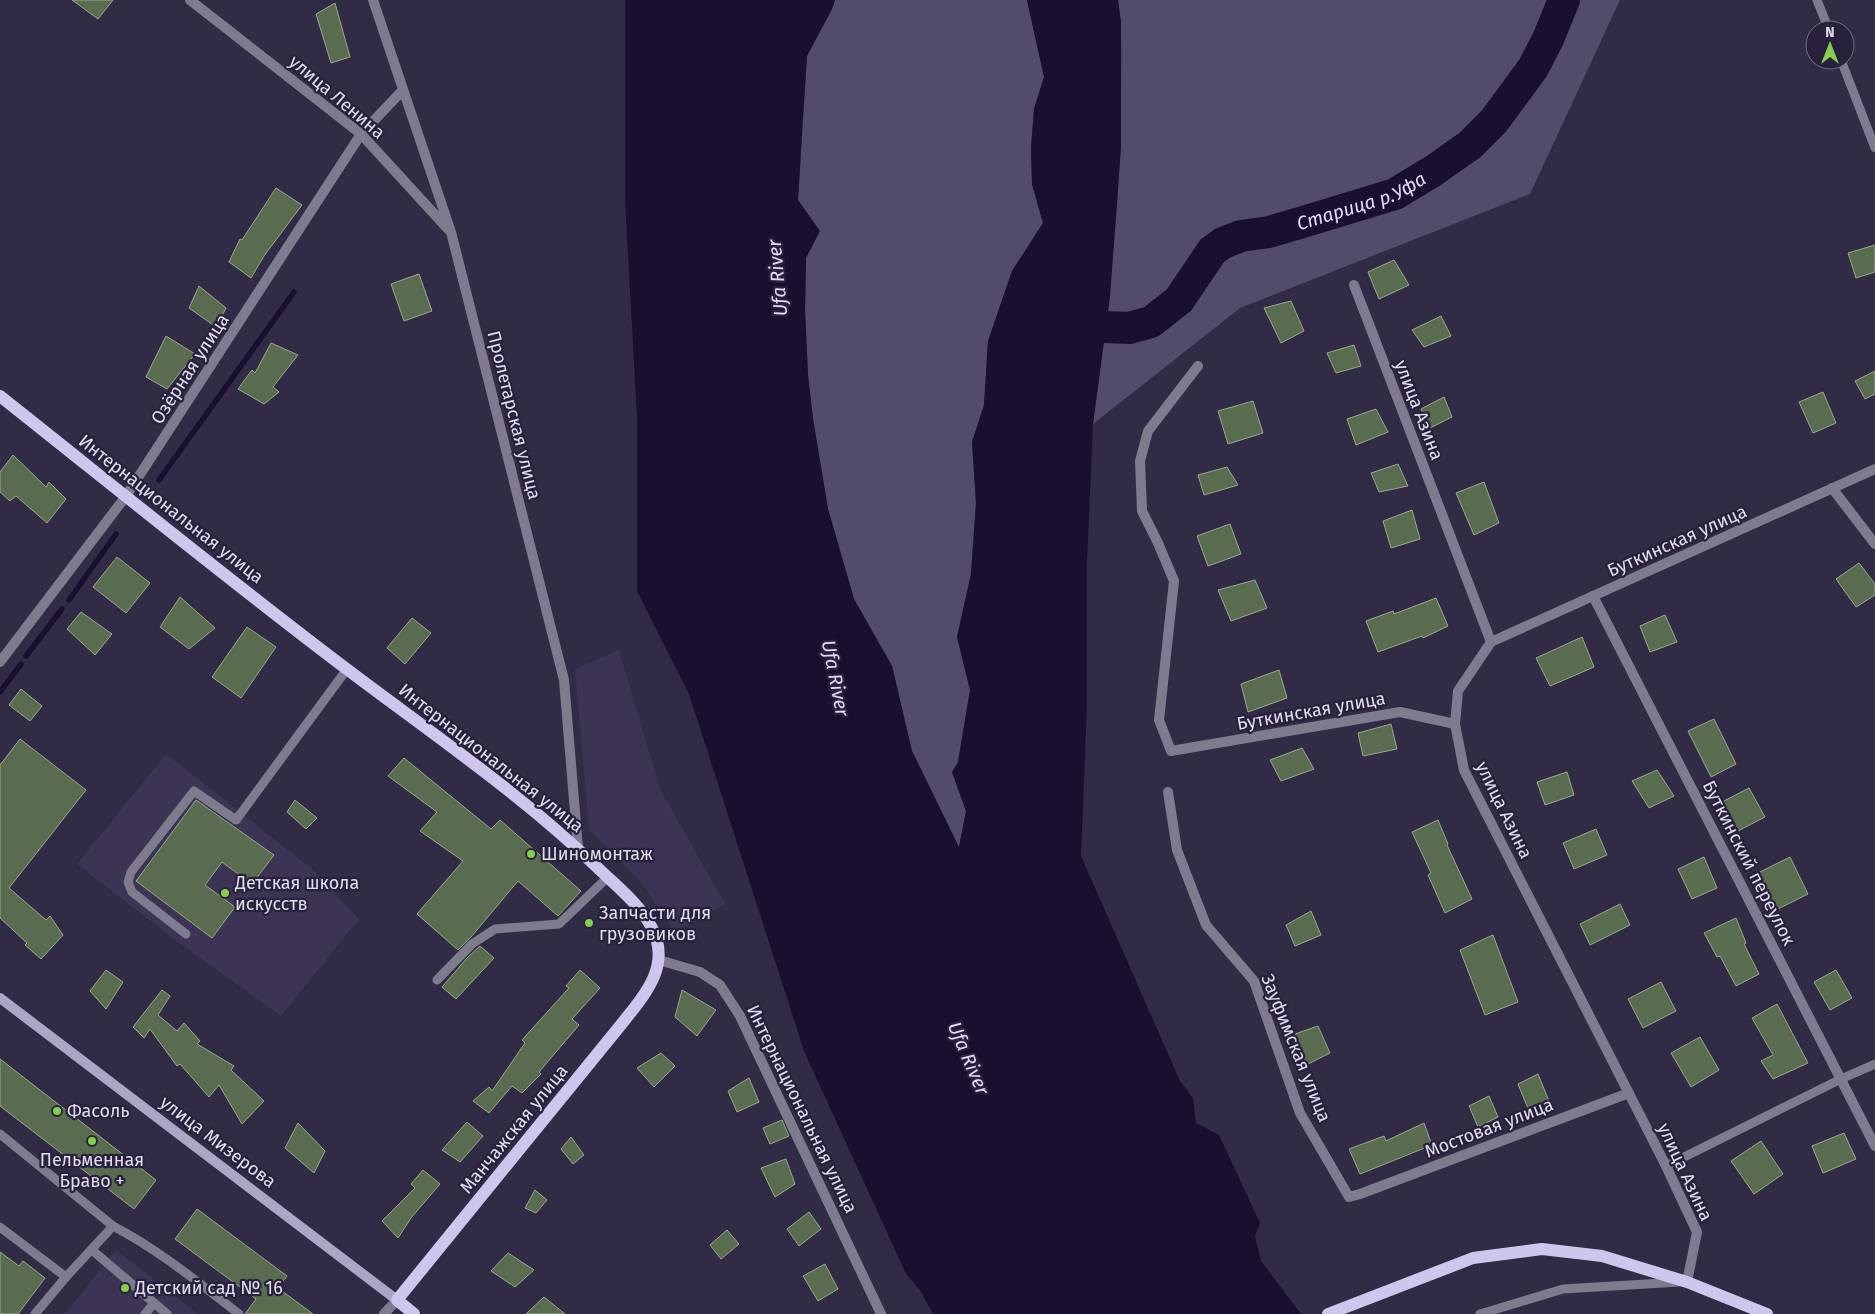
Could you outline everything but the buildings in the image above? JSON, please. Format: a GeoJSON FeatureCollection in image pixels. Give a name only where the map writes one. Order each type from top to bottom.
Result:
{"type":"FeatureCollection","features":[{"type":"Feature","properties":{"kind":"main road","name":"Интернациональная улица"},"geometry":{"type":"LineString","coordinates":[[0,396],[347,669],[470,760],[578,848],[630,898],[652,928],[657,943],[659,960]]}},
{"type":"Feature","properties":{"kind":"main road","name":"Манчажская улица"},"geometry":{"type":"LineString","coordinates":[[397,1300],[647,992],[655,976],[659,960]]}},
{"type":"Feature","properties":{"kind":"main road","name":"улица Мизерова"},"geometry":{"type":"LineString","coordinates":[[0,998],[414,1314]]}},
{"type":"Feature","properties":{"kind":"main road"},"geometry":{"type":"LineString","coordinates":[[1328,1314],[1472,1258],[1542,1249],[1602,1256],[1687,1282],[1767,1314]]}},
{"type":"Feature","properties":{"kind":"street","name":"улица Ленина"},"geometry":{"type":"LineString","coordinates":[[190,0],[361,134],[451,232]]}},
{"type":"Feature","properties":{"kind":"street","name":"Пролетарская улица"},"geometry":{"type":"LineString","coordinates":[[373,0],[451,232],[564,680],[578,848]]}},
{"type":"Feature","properties":{"kind":"street","name":"Озёрная улица"},"geometry":{"type":"LineString","coordinates":[[0,662],[126,496],[361,134],[403,90]]}},
{"type":"Feature","properties":{"kind":"street","name":"улица Азина"},"geometry":{"type":"LineString","coordinates":[[1354,285],[1491,642],[1458,691],[1455,724],[1464,770],[1666,1166],[1697,1232],[1687,1282]]}},
{"type":"Feature","properties":{"kind":"street","name":"Буткинская улица"},"geometry":{"type":"LineString","coordinates":[[1198,366],[1148,431],[1140,461],[1142,511],[1174,581],[1159,720],[1171,751],[1400,712],[1455,724]]}},
{"type":"Feature","properties":{"kind":"street","name":"Буткинская улица"},"geometry":{"type":"LineString","coordinates":[[1491,642],[1875,468]]}},
{"type":"Feature","properties":{"kind":"street"},"geometry":{"type":"LineString","coordinates":[[1832,488],[1875,544]]}},
{"type":"Feature","properties":{"kind":"street","name":"Буткинский переулок"},"geometry":{"type":"LineString","coordinates":[[1593,596],[1875,1146]]}},
{"type":"Feature","properties":{"kind":"street","name":"Зауфимская улица"},"geometry":{"type":"LineString","coordinates":[[1168,792],[1177,850],[1206,925],[1254,981],[1300,1113],[1349,1197],[1360,1194]]}},
{"type":"Feature","properties":{"kind":"street","name":"Интернациональная улица"},"geometry":{"type":"LineString","coordinates":[[659,960],[700,972],[720,985],[740,1016],[881,1314]]}},
{"type":"Feature","properties":{"kind":"street","name":"Мостовая улица"},"geometry":{"type":"LineString","coordinates":[[1360,1194],[1629,1093]]}},
{"type":"Feature","properties":{"kind":"street","name":"Манчажская улица"},"geometry":{"type":"LineString","coordinates":[[384,1314],[397,1300]]}},
{"type":"Feature","properties":{"kind":"lane"},"geometry":{"type":"LineString","coordinates":[[1817,0],[1825,20]]}},
{"type":"Feature","properties":{"kind":"lane"},"geometry":{"type":"LineString","coordinates":[[1845,70],[1875,148]]}},
{"type":"Feature","properties":{"kind":"lane"},"geometry":{"type":"LineString","coordinates":[[186,934],[132,892],[128,882],[131,872],[194,791],[236,820],[347,669]]}},
{"type":"Feature","properties":{"kind":"lane"},"geometry":{"type":"LineString","coordinates":[[437,980],[472,944],[496,929],[560,924],[608,877]]}},
{"type":"Feature","properties":{"kind":"lane"},"geometry":{"type":"LineString","coordinates":[[1666,1166],[1875,1064]]}},
{"type":"Feature","properties":{"kind":"lane"},"geometry":{"type":"LineString","coordinates":[[0,1134],[113,1226],[132,1236],[170,1262],[240,1314]]}},
{"type":"Feature","properties":{"kind":"lane"},"geometry":{"type":"LineString","coordinates":[[35,1314],[113,1226]]}},
{"type":"Feature","properties":{"kind":"lane"},"geometry":{"type":"LineString","coordinates":[[0,1227],[66,1277]]}},
{"type":"Feature","properties":{"kind":"lane"},"geometry":{"type":"LineString","coordinates":[[92,1250],[167,1314]]}},
{"type":"Feature","properties":{"kind":"lane"},"geometry":{"type":"LineString","coordinates":[[1480,1314],[1563,1290],[1687,1282]]}},
{"type":"Feature","properties":{"kind":"lane"},"geometry":{"type":"LineString","coordinates":[[145,1314],[154,1303]]}},
{"type":"Feature","properties":{"kind":"shaded area"},"geometry":{"type":"Polygon","coordinates":[[[835,0],[1027,0],[1044,77],[1034,109],[1031,148],[1032,184],[1043,223],[1012,271],[988,341],[984,405],[972,442],[976,503],[971,574],[957,637],[970,690],[958,762],[952,772],[966,811],[959,848],[912,751],[892,666],[854,599],[828,509],[813,419],[808,375],[805,310],[806,258],[819,231],[798,200],[807,56],[835,0]]]}},
{"type":"Feature","properties":{"kind":"shaded area"},"geometry":{"type":"Polygon","coordinates":[[[1118,0],[1620,0],[1530,194],[1240,308],[1093,424],[1108,302],[1119,181],[1121,24],[1118,0]]]}},
{"type":"Feature","properties":{"kind":"shaded area"},"geometry":{"type":"Polygon","coordinates":[[[619,650],[660,789],[725,904],[675,933],[644,886],[589,830],[575,669],[619,650]]]}},
{"type":"Feature","properties":{"kind":"shaded area","name":"Детская школа искусств"},"geometry":{"type":"Polygon","coordinates":[[[166,754],[311,868],[359,919],[281,1016],[179,943],[77,864],[166,754]]]}},
{"type":"Feature","properties":{"kind":"shaded area","name":"Детский сад № 16"},"geometry":{"type":"Polygon","coordinates":[[[116,1250],[198,1314],[65,1314],[116,1250]]]}},
{"type":"Feature","properties":{"kind":"water","name":"Ufa River"},"geometry":{"type":"Polygon","coordinates":[[[625,0],[835,0],[807,56],[798,200],[820,231],[806,258],[805,310],[808,375],[813,419],[828,509],[854,599],[892,666],[912,751],[959,847],[966,811],[952,772],[958,762],[970,690],[957,637],[971,574],[976,503],[972,442],[984,405],[988,341],[1012,271],[1043,223],[1032,184],[1031,148],[1034,109],[1044,77],[1027,0],[1118,0],[1121,21],[1121,148],[1110,297],[1093,424],[1087,562],[1087,706],[1081,856],[1180,1081],[1193,1098],[1196,1123],[1219,1135],[1260,1223],[1255,1236],[1261,1261],[1301,1314],[933,1314],[920,1290],[906,1274],[804,1051],[689,694],[637,591],[637,418],[625,199],[625,0]]]}},
{"type":"Feature","properties":{"kind":"waterway","name":"Старица р.Уфа"},"geometry":{"type":"LineString","coordinates":[[1106,327],[1129,328],[1151,322],[1179,300],[1212,251],[1223,243],[1241,236],[1269,232],[1395,194],[1433,171],[1470,145],[1494,121],[1533,68],[1548,39],[1564,0]]}},
{"type":"Feature","properties":{"kind":"waterway"},"geometry":{"type":"LineString","coordinates":[[159,480],[294,292]]}},
{"type":"Feature","properties":{"kind":"waterway"},"geometry":{"type":"LineString","coordinates":[[69,600],[116,534]]}},
{"type":"Feature","properties":{"kind":"waterway"},"geometry":{"type":"LineString","coordinates":[[26,656],[62,609]]}},
{"type":"Feature","properties":{"kind":"waterway"},"geometry":{"type":"LineString","coordinates":[[0,692],[21,664]]}},
{"type":"Feature","properties":{"kind":"place","name":"Шиномонтаж"},"geometry":{"type":"Point","coordinates":[531,854]}},
{"type":"Feature","properties":{"kind":"place","name":"Детская школа искусств"},"geometry":{"type":"Point","coordinates":[225,893]}},
{"type":"Feature","properties":{"kind":"place","name":"Запчасти для грузовиков"},"geometry":{"type":"Point","coordinates":[589,923]}},
{"type":"Feature","properties":{"kind":"place","name":"Фасоль"},"geometry":{"type":"Point","coordinates":[57,1111]}},
{"type":"Feature","properties":{"kind":"place","name":"Пельменная Браво +"},"geometry":{"type":"Point","coordinates":[92,1141]}},
{"type":"Feature","properties":{"kind":"place","name":"Детский сад № 16"},"geometry":{"type":"Point","coordinates":[125,1288]}}]}
